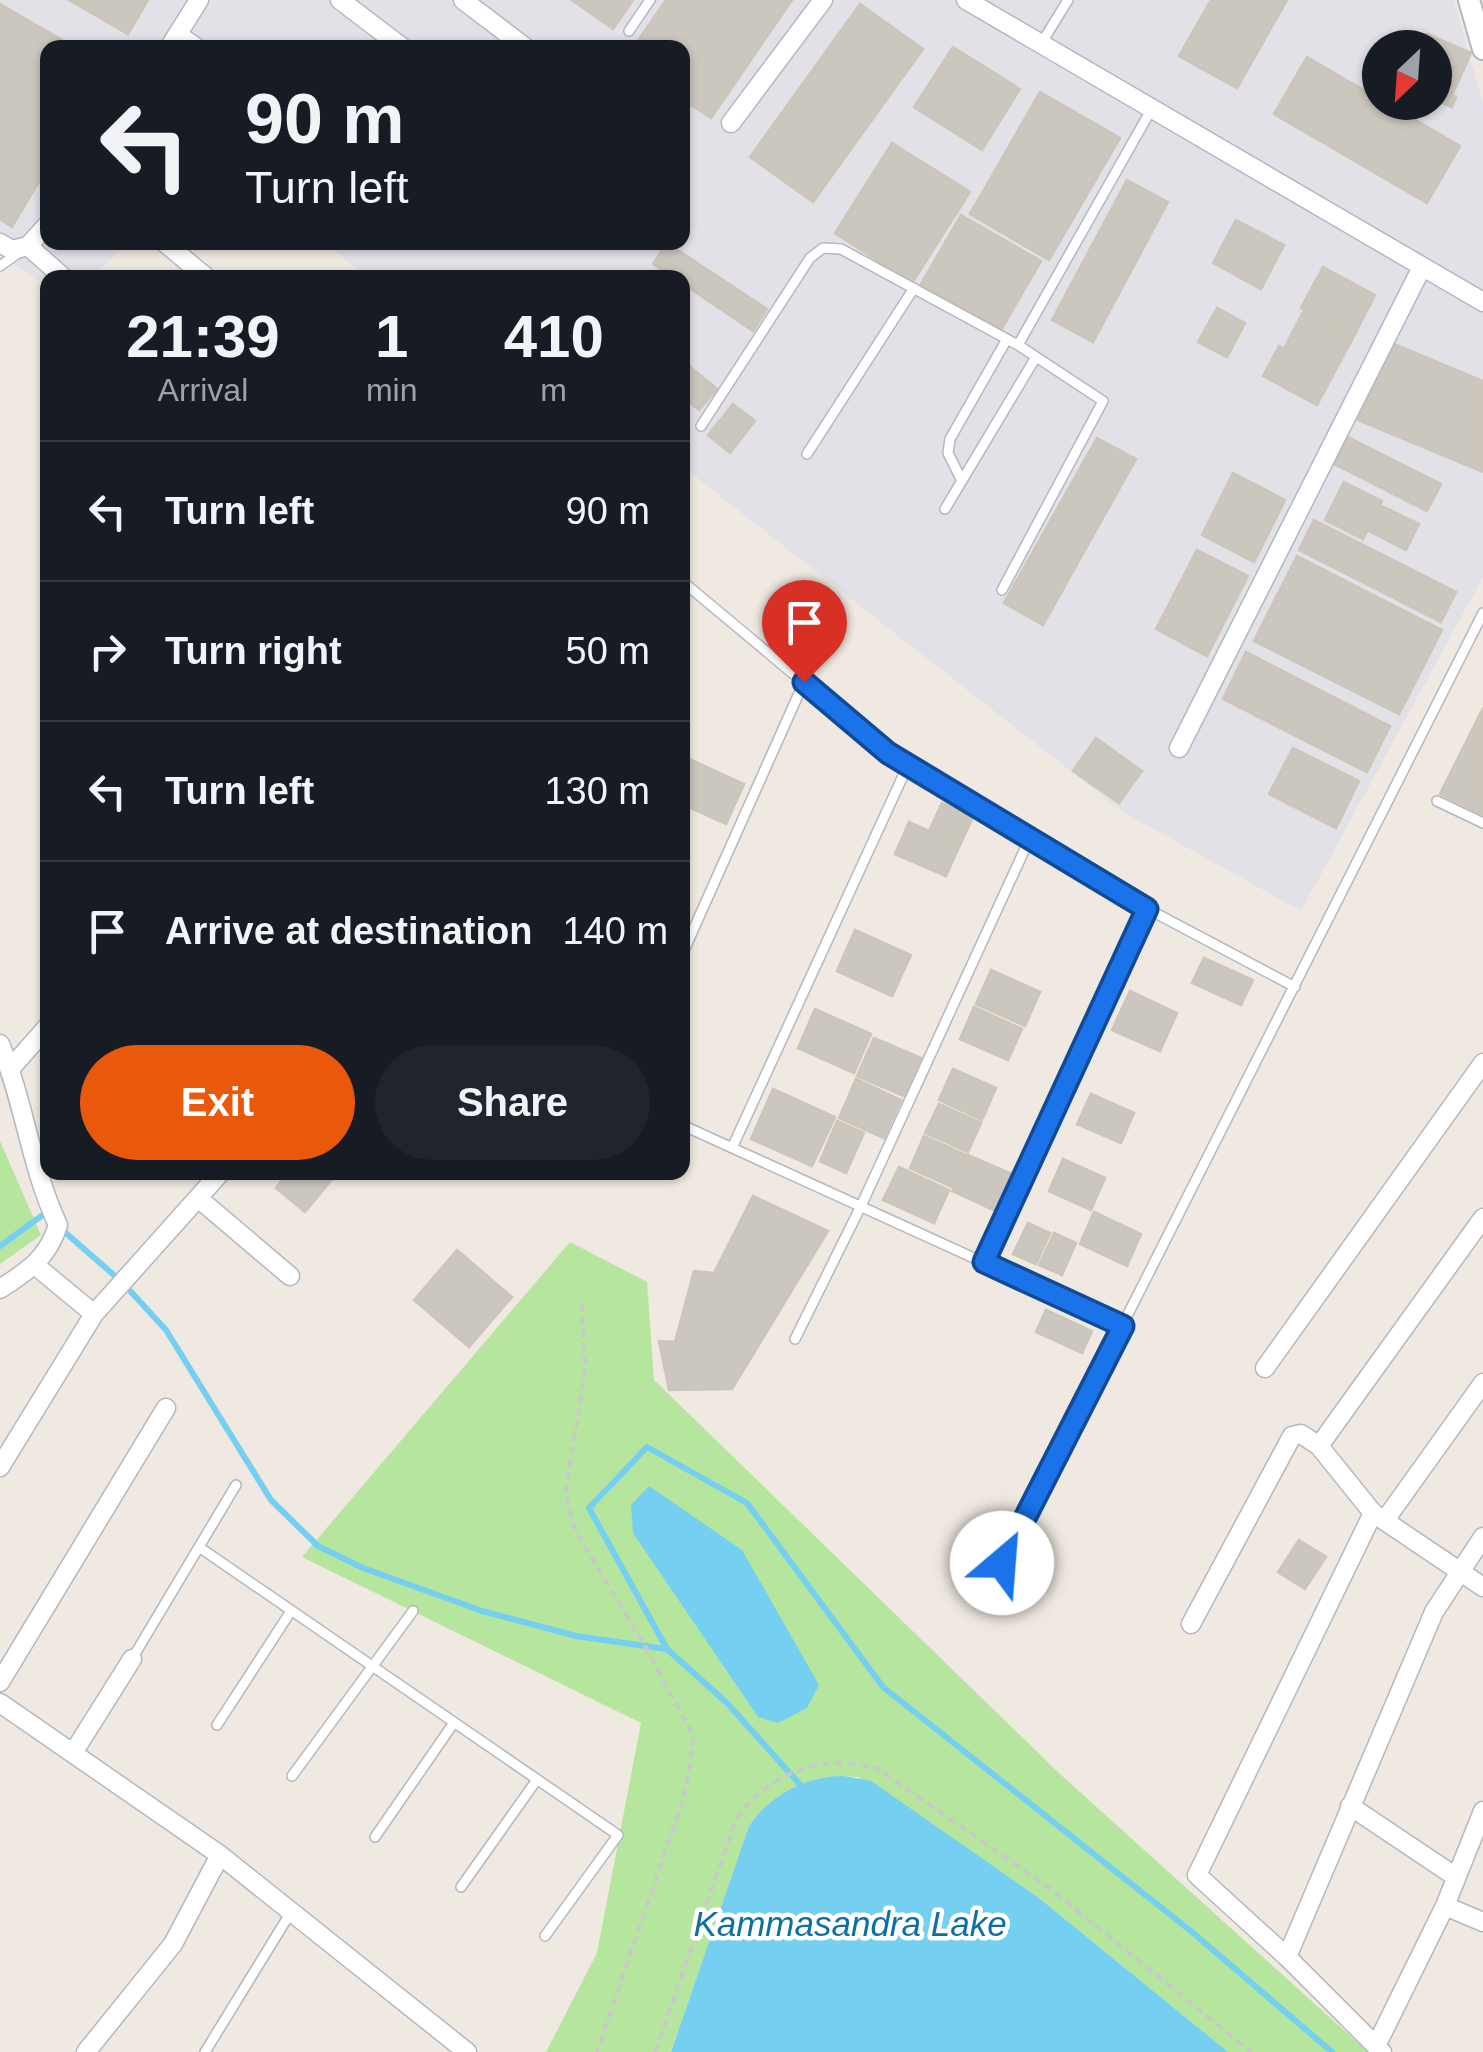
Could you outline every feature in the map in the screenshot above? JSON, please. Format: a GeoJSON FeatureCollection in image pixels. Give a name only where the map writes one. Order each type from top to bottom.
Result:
{"type":"FeatureCollection","features":[{"type":"Feature","properties":{"kind":"street"},"geometry":{"type":"LineString","coordinates":[[175,40],[199,0]]}},
{"type":"Feature","properties":{"kind":"street"},"geometry":{"type":"LineString","coordinates":[[340,0],[392,40]]}},
{"type":"Feature","properties":{"kind":"street"},"geometry":{"type":"LineString","coordinates":[[463,0],[516,40]]}},
{"type":"Feature","properties":{"kind":"street"},"geometry":{"type":"LineString","coordinates":[[732,123],[823,0]]}},
{"type":"Feature","properties":{"kind":"street"},"geometry":{"type":"LineString","coordinates":[[966,0],[1040,47],[1483,302]]}},
{"type":"Feature","properties":{"kind":"street"},"geometry":{"type":"LineString","coordinates":[[1470,0],[1483,49]]}},
{"type":"Feature","properties":{"kind":"street"},"geometry":{"type":"LineString","coordinates":[[0,243],[12,250],[28,246],[40,233]]}},
{"type":"Feature","properties":{"kind":"street"},"geometry":{"type":"LineString","coordinates":[[28,246],[55,270]]}},
{"type":"Feature","properties":{"kind":"street"},"geometry":{"type":"LineString","coordinates":[[174,250],[197,270]]}},
{"type":"Feature","properties":{"kind":"street"},"geometry":{"type":"LineString","coordinates":[[1179,748],[1422,266]]}},
{"type":"Feature","properties":{"kind":"street"},"geometry":{"type":"LineString","coordinates":[[10,1068],[40,1035]]}},
{"type":"Feature","properties":{"kind":"street"},"geometry":{"type":"LineString","coordinates":[[0,1044],[10,1068],[37,1180],[58,1225],[52,1246],[36,1266],[0,1289]]}},
{"type":"Feature","properties":{"kind":"street"},"geometry":{"type":"LineString","coordinates":[[1264,1368],[1483,1063]]}},
{"type":"Feature","properties":{"kind":"street"},"geometry":{"type":"LineString","coordinates":[[0,1467],[94,1314],[214,1180]]}},
{"type":"Feature","properties":{"kind":"street"},"geometry":{"type":"LineString","coordinates":[[198,1198],[290,1276]]}},
{"type":"Feature","properties":{"kind":"street"},"geometry":{"type":"LineString","coordinates":[[1319,1446],[1483,1218]]}},
{"type":"Feature","properties":{"kind":"street"},"geometry":{"type":"LineString","coordinates":[[36,1266],[94,1314]]}},
{"type":"Feature","properties":{"kind":"street"},"geometry":{"type":"LineString","coordinates":[[1483,1383],[1379,1516],[1197,1875],[1288,1957],[1379,2049],[1445,1906],[1483,1811]]}},
{"type":"Feature","properties":{"kind":"street"},"geometry":{"type":"LineString","coordinates":[[0,1682],[166,1408]]}},
{"type":"Feature","properties":{"kind":"street"},"geometry":{"type":"LineString","coordinates":[[1191,1624],[1292,1436],[1301,1434],[1319,1446],[1379,1516],[1483,1587]]}},
{"type":"Feature","properties":{"kind":"street"},"geometry":{"type":"LineString","coordinates":[[1288,1957],[1434,1612],[1483,1537]]}},
{"type":"Feature","properties":{"kind":"street"},"geometry":{"type":"LineString","coordinates":[[73,1753],[132,1659]]}},
{"type":"Feature","properties":{"kind":"street"},"geometry":{"type":"LineString","coordinates":[[0,1703],[220,1855],[467,2052]]}},
{"type":"Feature","properties":{"kind":"street"},"geometry":{"type":"LineString","coordinates":[[1350,1806],[1456,1877]]}},
{"type":"Feature","properties":{"kind":"street"},"geometry":{"type":"LineString","coordinates":[[86,2052],[173,1944],[220,1855]]}},
{"type":"Feature","properties":{"kind":"street"},"geometry":{"type":"LineString","coordinates":[[1445,1906],[1483,1922]]}},
{"type":"Feature","properties":{"kind":"lane"},"geometry":{"type":"LineString","coordinates":[[628,30],[650,0]]}},
{"type":"Feature","properties":{"kind":"lane"},"geometry":{"type":"LineString","coordinates":[[1040,47],[1068,0]]}},
{"type":"Feature","properties":{"kind":"lane"},"geometry":{"type":"LineString","coordinates":[[1018,345],[1151,110]]}},
{"type":"Feature","properties":{"kind":"lane"},"geometry":{"type":"LineString","coordinates":[[0,266],[28,246]]}},
{"type":"Feature","properties":{"kind":"lane"},"geometry":{"type":"LineString","coordinates":[[701,426],[818,250],[842,248],[1018,345],[1098,396],[1102,407],[1002,590]]}},
{"type":"Feature","properties":{"kind":"lane"},"geometry":{"type":"LineString","coordinates":[[807,454],[914,288]]}},
{"type":"Feature","properties":{"kind":"lane"},"geometry":{"type":"LineString","coordinates":[[962,481],[948,453],[950,439],[1007,339]]}},
{"type":"Feature","properties":{"kind":"lane"},"geometry":{"type":"LineString","coordinates":[[945,509],[1036,357]]}},
{"type":"Feature","properties":{"kind":"lane"},"geometry":{"type":"LineString","coordinates":[[690,588],[908,765],[1147,909],[1295,988]]}},
{"type":"Feature","properties":{"kind":"lane"},"geometry":{"type":"LineString","coordinates":[[1002,1563],[1483,613]]}},
{"type":"Feature","properties":{"kind":"lane"},"geometry":{"type":"LineString","coordinates":[[690,937],[804,682]]}},
{"type":"Feature","properties":{"kind":"lane"},"geometry":{"type":"LineString","coordinates":[[732,1148],[908,765]]}},
{"type":"Feature","properties":{"kind":"lane"},"geometry":{"type":"LineString","coordinates":[[1436,800],[1483,823]]}},
{"type":"Feature","properties":{"kind":"lane"},"geometry":{"type":"LineString","coordinates":[[796,1338],[861,1206],[1028,840]]}},
{"type":"Feature","properties":{"kind":"lane"},"geometry":{"type":"LineString","coordinates":[[984,1262],[1147,909]]}},
{"type":"Feature","properties":{"kind":"lane"},"geometry":{"type":"LineString","coordinates":[[690,1129],[1123,1326]]}},
{"type":"Feature","properties":{"kind":"lane"},"geometry":{"type":"LineString","coordinates":[[132,1659],[236,1485]]}},
{"type":"Feature","properties":{"kind":"lane"},"geometry":{"type":"LineString","coordinates":[[199,1546],[618,1835],[545,1936]]}},
{"type":"Feature","properties":{"kind":"lane"},"geometry":{"type":"LineString","coordinates":[[217,1725],[291,1611]]}},
{"type":"Feature","properties":{"kind":"lane"},"geometry":{"type":"LineString","coordinates":[[292,1776],[413,1611]]}},
{"type":"Feature","properties":{"kind":"lane"},"geometry":{"type":"LineString","coordinates":[[375,1837],[453,1724]]}},
{"type":"Feature","properties":{"kind":"lane"},"geometry":{"type":"LineString","coordinates":[[461,1887],[536,1781]]}},
{"type":"Feature","properties":{"kind":"lane"},"geometry":{"type":"LineString","coordinates":[[204,2052],[292,1912]]}},
{"type":"Feature","properties":{"kind":"path"},"geometry":{"type":"LineString","coordinates":[[582,1304],[586,1373],[565,1494],[576,1532],[694,1738],[684,1798],[598,2052]]}},
{"type":"Feature","properties":{"kind":"path"},"geometry":{"type":"LineString","coordinates":[[654,2052],[736,1818],[756,1794],[781,1778],[814,1764],[845,1762],[877,1768],[1048,1887],[1252,2052]]}},
{"type":"Feature","properties":{"kind":"shaded area"},"geometry":{"type":"Polygon","coordinates":[[[0,0],[1454,0],[1483,104],[1483,577],[1301,911],[1123,812],[690,472],[690,270],[359,270],[334,250],[690,250],[690,40],[40,40],[40,250],[119,250],[100,270],[40,270],[40,281],[0,255],[0,0]]]}},
{"type":"Feature","properties":{"kind":"green space"},"geometry":{"type":"Polygon","coordinates":[[[0,1141],[41,1235],[0,1264],[0,1141]]]}},
{"type":"Feature","properties":{"kind":"green space"},"geometry":{"type":"Polygon","coordinates":[[[570,1242],[647,1282],[654,1380],[1060,1774],[1368,2052],[1228,2052],[1039,1898],[858,1777],[842,1776],[797,1786],[759,1813],[749,1826],[671,2052],[546,2052],[597,1953],[641,1723],[302,1557],[570,1242]]]}},
{"type":"Feature","properties":{"kind":"water"},"geometry":{"type":"Polygon","coordinates":[[[649,1486],[742,1550],[819,1685],[807,1708],[778,1723],[758,1717],[633,1533],[631,1505],[649,1486]]]}},
{"type":"Feature","properties":{"kind":"water","name":"Kammasandra Lake"},"geometry":{"type":"Polygon","coordinates":[[[844,1776],[871,1781],[1039,1898],[1228,2052],[671,2052],[749,1826],[767,1805],[790,1789],[816,1779],[844,1776]]]}},
{"type":"Feature","properties":{"kind":"building"},"geometry":{"type":"Polygon","coordinates":[[[69,0],[148,0],[128,34],[69,0]]]}},
{"type":"Feature","properties":{"kind":"building"},"geometry":{"type":"Polygon","coordinates":[[[572,0],[633,0],[613,29],[572,0]]]}},
{"type":"Feature","properties":{"kind":"building"},"geometry":{"type":"Polygon","coordinates":[[[666,0],[792,0],[711,118],[690,104],[690,40],[638,40],[666,0]]]}},
{"type":"Feature","properties":{"kind":"building"},"geometry":{"type":"Polygon","coordinates":[[[1211,0],[1287,0],[1237,88],[1179,56],[1211,0]]]}},
{"type":"Feature","properties":{"kind":"building"},"geometry":{"type":"Polygon","coordinates":[[[0,4],[62,40],[40,40],[40,180],[12,227],[0,219],[0,4]]]}},
{"type":"Feature","properties":{"kind":"building"},"geometry":{"type":"Polygon","coordinates":[[[860,4],[923,49],[813,202],[750,157],[860,4]]]}},
{"type":"Feature","properties":{"kind":"building"},"geometry":{"type":"Polygon","coordinates":[[[1452,45],[1471,53],[1463,71],[1452,66],[1452,45]]]}},
{"type":"Feature","properties":{"kind":"building"},"geometry":{"type":"Polygon","coordinates":[[[953,47],[1020,89],[982,150],[914,107],[953,47]]]}},
{"type":"Feature","properties":{"kind":"building"},"geometry":{"type":"Polygon","coordinates":[[[1307,57],[1362,89],[1362,120],[1415,120],[1460,146],[1427,203],[1274,114],[1307,57]]]}},
{"type":"Feature","properties":{"kind":"building"},"geometry":{"type":"Polygon","coordinates":[[[1452,69],[1462,73],[1452,93],[1452,69]]]}},
{"type":"Feature","properties":{"kind":"building"},"geometry":{"type":"Polygon","coordinates":[[[1040,92],[1120,138],[1049,260],[970,214],[1040,92]]]}},
{"type":"Feature","properties":{"kind":"building"},"geometry":{"type":"Polygon","coordinates":[[[892,143],[970,192],[912,283],[835,233],[892,143]]]}},
{"type":"Feature","properties":{"kind":"building"},"geometry":{"type":"Polygon","coordinates":[[[1127,180],[1168,202],[1093,342],[1052,320],[1127,180]]]}},
{"type":"Feature","properties":{"kind":"building"},"geometry":{"type":"Polygon","coordinates":[[[961,215],[1041,261],[1001,330],[921,284],[961,215]]]}},
{"type":"Feature","properties":{"kind":"building"},"geometry":{"type":"Polygon","coordinates":[[[1236,220],[1284,245],[1261,289],[1213,263],[1236,220]]]}},
{"type":"Feature","properties":{"kind":"building"},"geometry":{"type":"Polygon","coordinates":[[[662,250],[678,250],[767,309],[753,331],[690,288],[690,270],[662,270],[653,264],[662,250]]]}},
{"type":"Feature","properties":{"kind":"building"},"geometry":{"type":"Polygon","coordinates":[[[1323,267],[1375,295],[1354,336],[1301,308],[1323,267]]]}},
{"type":"Feature","properties":{"kind":"building"},"geometry":{"type":"Polygon","coordinates":[[[1217,308],[1245,323],[1227,357],[1198,342],[1217,308]]]}},
{"type":"Feature","properties":{"kind":"building"},"geometry":{"type":"Polygon","coordinates":[[[1303,312],[1353,338],[1334,373],[1285,347],[1303,312]]]}},
{"type":"Feature","properties":{"kind":"building"},"geometry":{"type":"Polygon","coordinates":[[[1389,342],[1483,381],[1483,472],[1356,419],[1389,342]]]}},
{"type":"Feature","properties":{"kind":"building"},"geometry":{"type":"Polygon","coordinates":[[[1279,346],[1333,375],[1317,405],[1263,376],[1279,346]]]}},
{"type":"Feature","properties":{"kind":"building"},"geometry":{"type":"Polygon","coordinates":[[[690,367],[717,389],[699,410],[690,403],[690,367]]]}},
{"type":"Feature","properties":{"kind":"building"},"geometry":{"type":"Polygon","coordinates":[[[733,404],[755,421],[730,453],[708,435],[733,404]]]}},
{"type":"Feature","properties":{"kind":"building"},"geometry":{"type":"Polygon","coordinates":[[[1340,433],[1441,484],[1427,511],[1326,460],[1340,433]]]}},
{"type":"Feature","properties":{"kind":"building"},"geometry":{"type":"Polygon","coordinates":[[[1097,438],[1136,459],[1043,625],[1004,603],[1097,438]]]}},
{"type":"Feature","properties":{"kind":"building"},"geometry":{"type":"Polygon","coordinates":[[[1233,473],[1285,500],[1254,562],[1202,535],[1233,473]]]}},
{"type":"Feature","properties":{"kind":"building"},"geometry":{"type":"Polygon","coordinates":[[[1344,482],[1382,501],[1363,539],[1325,520],[1344,482]]]}},
{"type":"Feature","properties":{"kind":"building"},"geometry":{"type":"Polygon","coordinates":[[[1380,505],[1419,524],[1406,550],[1367,530],[1380,505]]]}},
{"type":"Feature","properties":{"kind":"building"},"geometry":{"type":"Polygon","coordinates":[[[1314,520],[1456,592],[1441,622],[1299,550],[1314,520]]]}},
{"type":"Feature","properties":{"kind":"building"},"geometry":{"type":"Polygon","coordinates":[[[1197,550],[1248,576],[1207,656],[1156,629],[1197,550]]]}},
{"type":"Feature","properties":{"kind":"building"},"geometry":{"type":"Polygon","coordinates":[[[1297,556],[1442,630],[1399,714],[1254,641],[1297,556]]]}},
{"type":"Feature","properties":{"kind":"building"},"geometry":{"type":"Polygon","coordinates":[[[1246,652],[1390,726],[1367,772],[1223,699],[1246,652]]]}},
{"type":"Feature","properties":{"kind":"building"},"geometry":{"type":"Polygon","coordinates":[[[1483,708],[1483,815],[1440,794],[1483,708]]]}},
{"type":"Feature","properties":{"kind":"building"},"geometry":{"type":"Polygon","coordinates":[[[1096,738],[1142,771],[1119,803],[1073,771],[1096,738]]]}},
{"type":"Feature","properties":{"kind":"building"},"geometry":{"type":"Polygon","coordinates":[[[1293,748],[1359,781],[1336,828],[1269,794],[1293,748]]]}},
{"type":"Feature","properties":{"kind":"building"},"geometry":{"type":"Polygon","coordinates":[[[690,759],[744,784],[726,824],[690,808],[690,759]]]}},
{"type":"Feature","properties":{"kind":"building"},"geometry":{"type":"Polygon","coordinates":[[[942,803],[973,817],[961,843],[930,829],[942,803]]]}},
{"type":"Feature","properties":{"kind":"building"},"geometry":{"type":"Polygon","coordinates":[[[909,822],[960,845],[946,876],[895,854],[909,822]]]}},
{"type":"Feature","properties":{"kind":"building"},"geometry":{"type":"Polygon","coordinates":[[[855,930],[911,955],[892,996],[837,971],[855,930]]]}},
{"type":"Feature","properties":{"kind":"building"},"geometry":{"type":"Polygon","coordinates":[[[1204,958],[1253,980],[1241,1005],[1192,983],[1204,958]]]}},
{"type":"Feature","properties":{"kind":"building"},"geometry":{"type":"Polygon","coordinates":[[[991,970],[1040,992],[1025,1026],[976,1004],[991,970]]]}},
{"type":"Feature","properties":{"kind":"building"},"geometry":{"type":"Polygon","coordinates":[[[1130,991],[1177,1013],[1160,1051],[1112,1030],[1130,991]]]}},
{"type":"Feature","properties":{"kind":"building"},"geometry":{"type":"Polygon","coordinates":[[[974,1007],[1022,1029],[1008,1060],[960,1039],[974,1007]]]}},
{"type":"Feature","properties":{"kind":"building"},"geometry":{"type":"Polygon","coordinates":[[[815,1009],[871,1034],[854,1073],[798,1048],[815,1009]]]}},
{"type":"Feature","properties":{"kind":"building"},"geometry":{"type":"Polygon","coordinates":[[[874,1038],[921,1058],[904,1096],[857,1076],[874,1038]]]}},
{"type":"Feature","properties":{"kind":"building"},"geometry":{"type":"Polygon","coordinates":[[[953,1069],[996,1088],[982,1120],[939,1100],[953,1069]]]}},
{"type":"Feature","properties":{"kind":"building"},"geometry":{"type":"Polygon","coordinates":[[[856,1079],[901,1100],[884,1138],[839,1118],[856,1079]]]}},
{"type":"Feature","properties":{"kind":"building"},"geometry":{"type":"Polygon","coordinates":[[[773,1089],[835,1117],[812,1166],[751,1139],[773,1089]]]}},
{"type":"Feature","properties":{"kind":"building"},"geometry":{"type":"Polygon","coordinates":[[[1091,1094],[1134,1113],[1121,1143],[1077,1124],[1091,1094]]]}},
{"type":"Feature","properties":{"kind":"building"},"geometry":{"type":"Polygon","coordinates":[[[939,1104],[981,1123],[968,1152],[925,1133],[939,1104]]]}},
{"type":"Feature","properties":{"kind":"building"},"geometry":{"type":"Polygon","coordinates":[[[837,1121],[864,1133],[846,1173],[820,1161],[837,1121]]]}},
{"type":"Feature","properties":{"kind":"building"},"geometry":{"type":"Polygon","coordinates":[[[924,1136],[966,1155],[952,1187],[910,1168],[924,1136]]]}},
{"type":"Feature","properties":{"kind":"building"},"geometry":{"type":"Polygon","coordinates":[[[968,1155],[1016,1176],[1000,1213],[952,1191],[968,1155]]]}},
{"type":"Feature","properties":{"kind":"building"},"geometry":{"type":"Polygon","coordinates":[[[1063,1159],[1105,1178],[1091,1210],[1049,1191],[1063,1159]]]}},
{"type":"Feature","properties":{"kind":"building"},"geometry":{"type":"Polygon","coordinates":[[[899,1167],[949,1190],[934,1223],[883,1200],[899,1167]]]}},
{"type":"Feature","properties":{"kind":"building"},"geometry":{"type":"Polygon","coordinates":[[[282,1180],[331,1180],[305,1212],[276,1188],[282,1180]]]}},
{"type":"Feature","properties":{"kind":"building"},"geometry":{"type":"Polygon","coordinates":[[[753,1196],[828,1231],[732,1389],[669,1390],[659,1341],[675,1342],[694,1271],[714,1273],[753,1196]]]}},
{"type":"Feature","properties":{"kind":"building"},"geometry":{"type":"Polygon","coordinates":[[[1094,1212],[1141,1234],[1127,1266],[1080,1244],[1094,1212]]]}},
{"type":"Feature","properties":{"kind":"building"},"geometry":{"type":"Polygon","coordinates":[[[1028,1223],[1050,1233],[1036,1264],[1013,1254],[1028,1223]]]}},
{"type":"Feature","properties":{"kind":"building"},"geometry":{"type":"Polygon","coordinates":[[[1054,1233],[1076,1243],[1062,1275],[1039,1265],[1054,1233]]]}},
{"type":"Feature","properties":{"kind":"building"},"geometry":{"type":"Polygon","coordinates":[[[457,1250],[512,1297],[469,1347],[414,1300],[457,1250]]]}},
{"type":"Feature","properties":{"kind":"building"},"geometry":{"type":"Polygon","coordinates":[[[1046,1310],[1092,1331],[1082,1353],[1036,1332],[1046,1310]]]}},
{"type":"Feature","properties":{"kind":"building"},"geometry":{"type":"Polygon","coordinates":[[[1299,1540],[1326,1557],[1305,1589],[1278,1572],[1299,1540]]]}},
{"type":"Feature","properties":{"kind":"waterway"},"geometry":{"type":"LineString","coordinates":[[0,1246],[44,1214],[47,1217]]}},
{"type":"Feature","properties":{"kind":"waterway"},"geometry":{"type":"LineString","coordinates":[[60,1228],[122,1282],[166,1330],[271,1500],[318,1546],[363,1568],[482,1611],[576,1636],[666,1649]]}},
{"type":"Feature","properties":{"kind":"waterway"},"geometry":{"type":"LineString","coordinates":[[804,1789],[727,1703],[667,1649],[589,1508],[647,1447],[747,1503],[883,1687],[1192,1932],[1332,2052]]}},
{"type":"Feature","properties":{"kind":"route"},"geometry":{"type":"LineString","coordinates":[[804,682],[888,753],[1093,880],[1147,909],[984,1262],[1123,1326],[1002,1563]]}}]}
